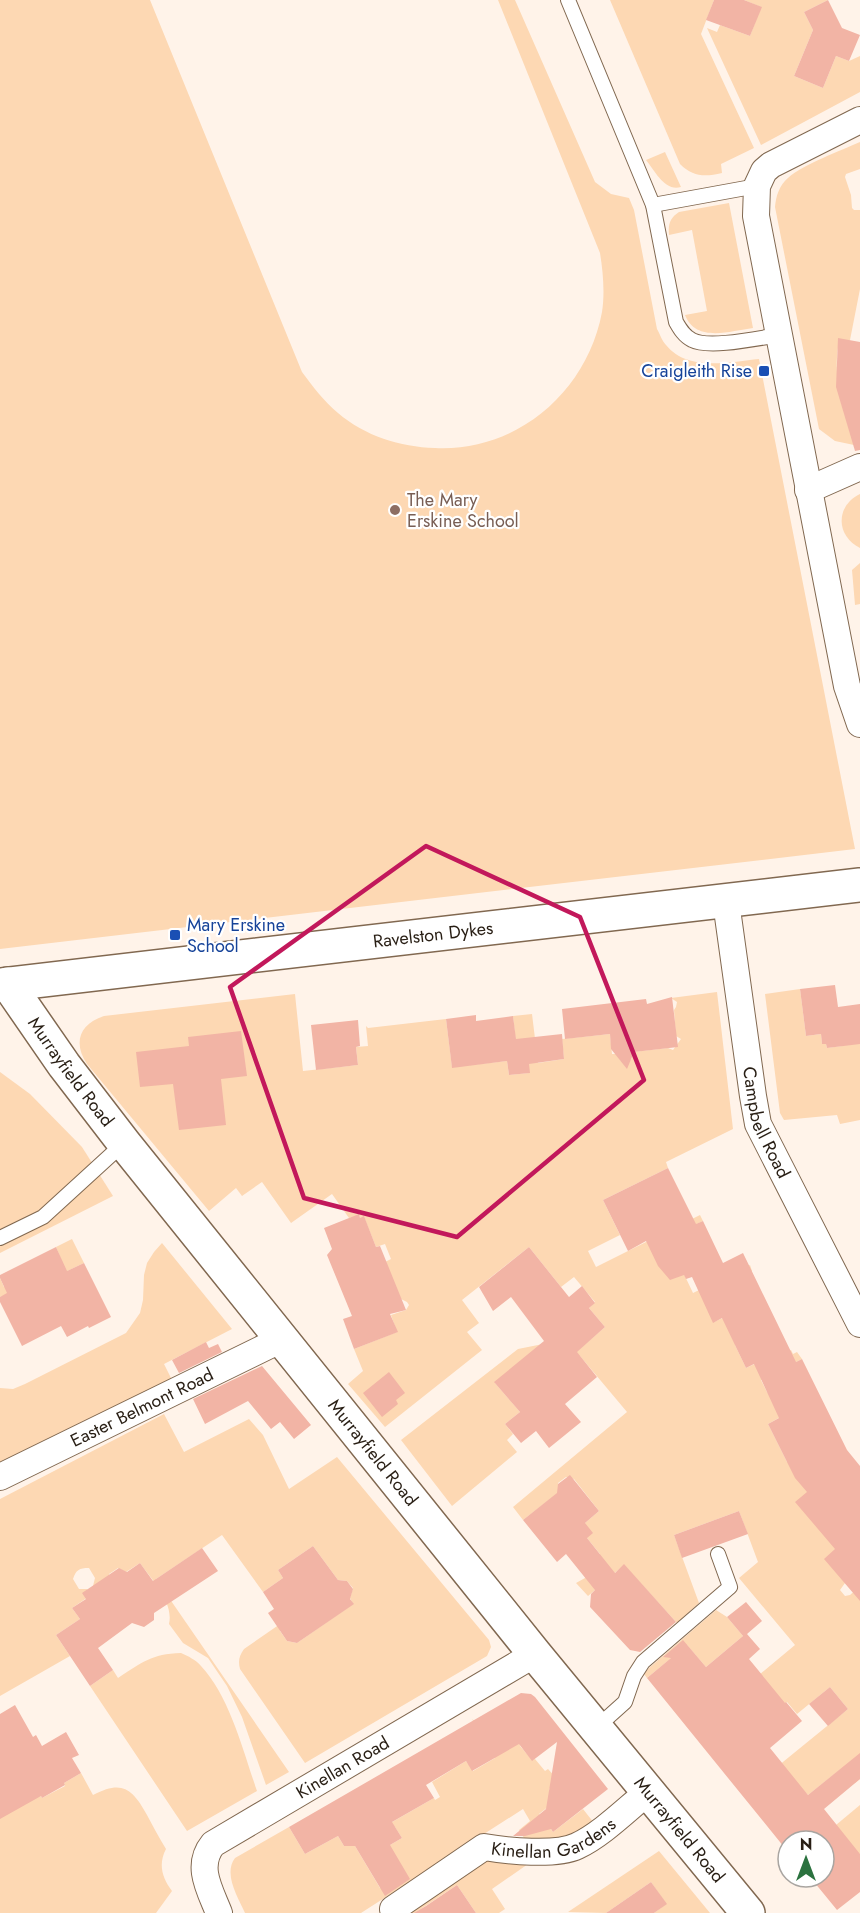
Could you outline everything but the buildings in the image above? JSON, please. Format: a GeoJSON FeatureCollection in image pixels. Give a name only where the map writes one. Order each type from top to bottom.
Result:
{"type":"FeatureCollection","features":[{"type":"Feature","properties":{"kind":"street"},"geometry":{"type":"LineString","coordinates":[[860,120],[779,159],[764,171],[757,186],[756,216],[847,686],[860,724]]}},
{"type":"Feature","properties":{"kind":"street"},"geometry":{"type":"LineString","coordinates":[[808,490],[860,467]]}},
{"type":"Feature","properties":{"kind":"street","name":"Ravelston Dykes"},"geometry":{"type":"LineString","coordinates":[[4,985],[860,885]]}},
{"type":"Feature","properties":{"kind":"street","name":"Campbell Road"},"geometry":{"type":"LineString","coordinates":[[726,902],[758,1124],[860,1324]]}},
{"type":"Feature","properties":{"kind":"street","name":"Murrayfield Road"},"geometry":{"type":"LineString","coordinates":[[4,985],[124,1143],[748,1913]]}},
{"type":"Feature","properties":{"kind":"street","name":"Easter Belmont Road"},"geometry":{"type":"LineString","coordinates":[[0,1477],[282,1339]]}},
{"type":"Feature","properties":{"kind":"street","name":"Kinellan Road"},"geometry":{"type":"LineString","coordinates":[[219,1913],[204,1874],[206,1855],[213,1844],[535,1653]]}},
{"type":"Feature","properties":{"kind":"street","name":"Kinellan Gardens"},"geometry":{"type":"LineString","coordinates":[[393,1909],[484,1847],[532,1852],[576,1847],[608,1825],[648,1792]]}},
{"type":"Feature","properties":{"kind":"lane"},"geometry":{"type":"LineString","coordinates":[[568,0],[653,205],[676,322],[682,332],[690,339],[710,343],[779,335]]}},
{"type":"Feature","properties":{"kind":"lane"},"geometry":{"type":"LineString","coordinates":[[653,205],[757,186]]}},
{"type":"Feature","properties":{"kind":"lane"},"geometry":{"type":"LineString","coordinates":[[0,1238],[43,1217],[124,1143]]}},
{"type":"Feature","properties":{"kind":"lane"},"geometry":{"type":"LineString","coordinates":[[596,1728],[625,1702],[634,1676],[643,1662],[730,1587],[718,1554]]}},
{"type":"Feature","properties":{"kind":"highlighted area"},"geometry":{"type":"Polygon","coordinates":[[[426,846],[580,917],[644,1080],[457,1237],[304,1198],[230,987],[426,846]]]}},
{"type":"Feature","properties":{"kind":"shaded area","name":"The Mary Erskine School"},"geometry":{"type":"Polygon","coordinates":[[[0,0],[150,0],[302,372],[333,408],[360,428],[396,443],[435,448],[465,447],[494,440],[520,428],[544,412],[581,368],[594,341],[602,312],[603,282],[600,253],[498,0],[515,0],[595,182],[611,194],[629,198],[634,210],[657,329],[665,343],[675,353],[697,362],[722,363],[759,359],[855,849],[0,949],[0,0]]]}},
{"type":"Feature","properties":{"kind":"shaded area"},"geometry":{"type":"Polygon","coordinates":[[[610,0],[714,0],[701,34],[754,148],[721,164],[722,173],[700,175],[680,164],[610,0]]]}},
{"type":"Feature","properties":{"kind":"shaded area"},"geometry":{"type":"Polygon","coordinates":[[[744,0],[828,0],[804,12],[813,30],[794,76],[823,88],[836,56],[849,61],[860,56],[860,92],[761,145],[707,28],[717,32],[720,25],[750,36],[761,7],[744,0]]]}},
{"type":"Feature","properties":{"kind":"shaded area"},"geometry":{"type":"Polygon","coordinates":[[[860,142],[860,169],[846,174],[845,177],[851,195],[852,208],[860,210],[860,289],[850,340],[838,347],[837,361],[840,397],[854,445],[835,441],[819,429],[775,207],[780,188],[794,173],[860,142]]]}},
{"type":"Feature","properties":{"kind":"shaded area"},"geometry":{"type":"Polygon","coordinates":[[[665,152],[681,187],[675,188],[665,184],[646,160],[665,152]]]}},
{"type":"Feature","properties":{"kind":"shaded area"},"geometry":{"type":"Polygon","coordinates":[[[729,203],[753,328],[724,333],[705,332],[690,324],[685,315],[707,311],[692,230],[669,235],[669,224],[679,212],[729,203]]]}},
{"type":"Feature","properties":{"kind":"shaded area"},"geometry":{"type":"Polygon","coordinates":[[[860,494],[860,548],[846,536],[842,521],[846,506],[860,494]]]}},
{"type":"Feature","properties":{"kind":"shaded area"},"geometry":{"type":"Polygon","coordinates":[[[860,563],[860,604],[855,605],[852,570],[860,563]]]}},
{"type":"Feature","properties":{"kind":"shaded area"},"geometry":{"type":"Polygon","coordinates":[[[800,989],[806,1036],[821,1034],[822,1044],[826,1044],[827,1048],[842,1046],[842,1042],[860,1034],[860,1120],[840,1124],[837,1115],[784,1120],[780,1113],[765,994],[800,989]]]}},
{"type":"Feature","properties":{"kind":"shaded area"},"geometry":{"type":"Polygon","coordinates":[[[717,992],[733,1129],[666,1162],[668,1168],[603,1200],[620,1235],[588,1251],[596,1267],[700,1215],[703,1221],[649,1247],[683,1272],[693,1293],[750,1265],[752,1271],[708,1292],[714,1322],[729,1315],[742,1341],[735,1345],[746,1368],[768,1358],[770,1361],[791,1350],[793,1354],[797,1352],[802,1359],[761,1380],[784,1415],[768,1424],[787,1462],[840,1436],[807,1492],[837,1548],[845,1583],[840,1590],[845,1596],[850,1595],[860,1586],[860,1779],[855,1783],[842,1768],[808,1795],[778,1766],[848,1709],[830,1687],[797,1714],[787,1702],[780,1707],[730,1699],[795,1645],[739,1578],[758,1562],[739,1511],[674,1535],[699,1603],[677,1623],[624,1565],[588,1596],[576,1583],[585,1578],[600,1554],[587,1538],[585,1523],[599,1511],[574,1479],[566,1477],[558,1483],[558,1493],[523,1520],[513,1507],[627,1412],[580,1356],[495,1383],[520,1412],[505,1424],[513,1434],[507,1440],[517,1452],[452,1506],[401,1440],[518,1349],[553,1342],[568,1359],[605,1327],[589,1308],[595,1302],[574,1277],[561,1287],[529,1247],[462,1300],[479,1323],[467,1332],[482,1350],[385,1427],[348,1384],[363,1371],[354,1349],[397,1332],[391,1315],[406,1310],[409,1305],[401,1299],[383,1263],[391,1259],[385,1244],[376,1247],[364,1217],[360,1218],[359,1215],[349,1218],[332,1194],[291,1223],[262,1182],[242,1196],[236,1188],[209,1211],[87,1064],[80,1049],[84,1029],[96,1019],[104,1016],[295,994],[303,1071],[358,1065],[356,1047],[368,1046],[366,1026],[368,1028],[446,1019],[452,1067],[507,1061],[509,1075],[529,1073],[516,1044],[513,1016],[532,1014],[538,1063],[564,1059],[562,1039],[610,1034],[612,1054],[616,1054],[621,1061],[631,1060],[633,1052],[668,1048],[673,1050],[681,1039],[676,1036],[674,1010],[677,1002],[671,998],[717,992]]]}},
{"type":"Feature","properties":{"kind":"shaded area"},"geometry":{"type":"Polygon","coordinates":[[[0,1072],[30,1094],[82,1147],[113,1196],[0,1253],[0,1072]]]}},
{"type":"Feature","properties":{"kind":"shaded area"},"geometry":{"type":"Polygon","coordinates":[[[72,1239],[84,1263],[40,1284],[0,1297],[0,1278],[4,1287],[61,1259],[56,1247],[72,1239]]]}},
{"type":"Feature","properties":{"kind":"shaded area"},"geometry":{"type":"Polygon","coordinates":[[[162,1243],[232,1329],[164,1364],[172,1380],[0,1465],[0,1388],[13,1389],[25,1384],[126,1333],[140,1313],[147,1263],[162,1243]]]}},
{"type":"Feature","properties":{"kind":"shaded area"},"geometry":{"type":"Polygon","coordinates":[[[164,1414],[184,1452],[249,1419],[263,1435],[289,1489],[337,1457],[489,1640],[491,1647],[487,1656],[305,1763],[240,1669],[240,1656],[244,1649],[283,1622],[280,1631],[287,1641],[297,1643],[353,1604],[350,1598],[353,1588],[347,1581],[338,1580],[313,1546],[278,1570],[283,1578],[263,1592],[222,1535],[156,1579],[289,1772],[266,1785],[242,1717],[227,1686],[208,1658],[183,1643],[169,1624],[170,1616],[165,1600],[140,1563],[126,1572],[118,1568],[109,1574],[110,1583],[93,1586],[95,1578],[89,1568],[80,1569],[73,1579],[79,1589],[87,1589],[91,1595],[72,1608],[80,1619],[56,1635],[70,1656],[0,1696],[0,1499],[164,1414]]]}},
{"type":"Feature","properties":{"kind":"shaded area"},"geometry":{"type":"Polygon","coordinates":[[[716,1610],[727,1617],[743,1636],[706,1667],[687,1645],[647,1678],[644,1674],[649,1668],[716,1610]]]}},
{"type":"Feature","properties":{"kind":"shaded area"},"geometry":{"type":"Polygon","coordinates":[[[181,1653],[199,1664],[220,1693],[235,1725],[257,1791],[187,1831],[90,1686],[113,1670],[118,1678],[154,1657],[181,1653]]]}},
{"type":"Feature","properties":{"kind":"shaded area"},"geometry":{"type":"Polygon","coordinates":[[[472,1719],[482,1727],[519,1737],[520,1746],[532,1760],[535,1759],[545,1771],[548,1769],[559,1781],[549,1789],[552,1797],[567,1792],[539,1814],[553,1832],[583,1809],[594,1823],[573,1839],[527,1843],[519,1830],[530,1821],[523,1809],[361,1913],[245,1913],[231,1878],[235,1858],[289,1827],[305,1854],[338,1836],[344,1846],[355,1846],[380,1888],[385,1886],[390,1845],[402,1838],[395,1827],[390,1830],[387,1825],[434,1798],[435,1800],[440,1797],[432,1782],[466,1761],[473,1771],[495,1758],[472,1719]]]}},
{"type":"Feature","properties":{"kind":"shaded area"},"geometry":{"type":"Polygon","coordinates":[[[81,1773],[93,1795],[103,1790],[119,1788],[125,1789],[136,1798],[166,1849],[162,1860],[162,1871],[172,1891],[156,1913],[0,1913],[0,1809],[41,1796],[42,1798],[65,1786],[64,1783],[81,1773]]]}},
{"type":"Feature","properties":{"kind":"shaded area"},"geometry":{"type":"Polygon","coordinates":[[[860,1805],[860,1854],[836,1846],[836,1829],[831,1829],[860,1805]]]}},
{"type":"Feature","properties":{"kind":"shaded area"},"geometry":{"type":"Polygon","coordinates":[[[659,1851],[710,1913],[654,1913],[666,1904],[651,1882],[606,1913],[568,1912],[659,1851]]]}},
{"type":"Feature","properties":{"kind":"shaded area"},"geometry":{"type":"Polygon","coordinates":[[[481,1859],[528,1864],[492,1889],[505,1909],[499,1913],[476,1913],[457,1885],[415,1913],[402,1913],[481,1859]]]}},
{"type":"Feature","properties":{"kind":"place","name":"Craigleith Rise"},"geometry":{"type":"Point","coordinates":[764,371]}},
{"type":"Feature","properties":{"kind":"place","name":"The Mary Erskine School"},"geometry":{"type":"Point","coordinates":[395,510]}},
{"type":"Feature","properties":{"kind":"place","name":"Mary Erskine School"},"geometry":{"type":"Point","coordinates":[175,935]}}]}
